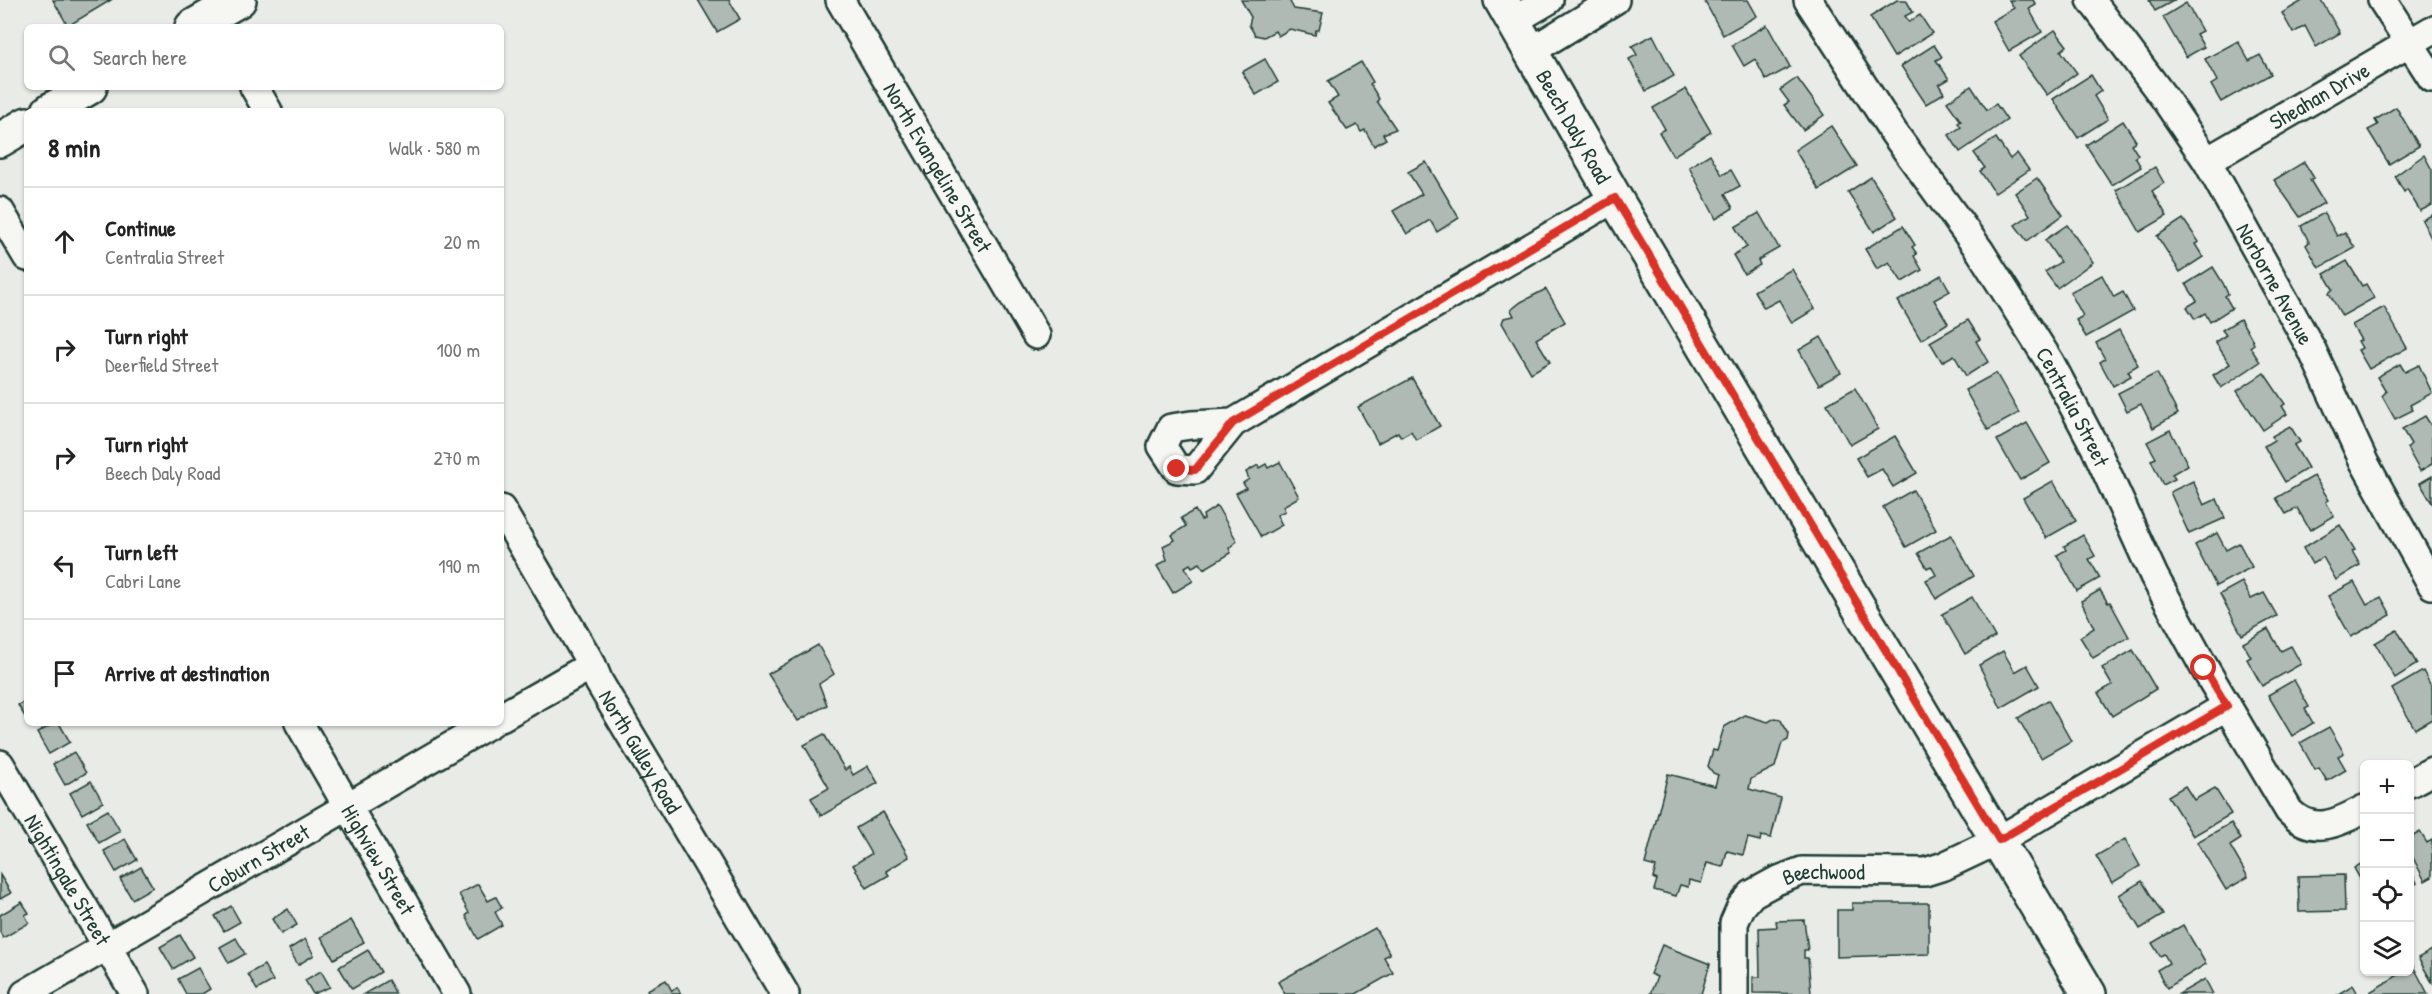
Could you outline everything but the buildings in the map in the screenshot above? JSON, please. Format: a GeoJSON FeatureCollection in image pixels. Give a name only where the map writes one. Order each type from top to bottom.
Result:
{"type":"FeatureCollection","features":[{"type":"Feature","properties":{"kind":"main road","name":"Beech Daly Road"},"geometry":{"type":"LineString","coordinates":[[1507,11],[1615,198],[2089,994]]}},
{"type":"Feature","properties":{"kind":"main road"},"geometry":{"type":"LineString","coordinates":[[54,108],[85,90]]}},
{"type":"Feature","properties":{"kind":"main road"},"geometry":{"type":"LineString","coordinates":[[0,140],[24,126]]}},
{"type":"Feature","properties":{"kind":"street","name":"North Evangeline Street"},"geometry":{"type":"LineString","coordinates":[[840,0],[1036,335]]}},
{"type":"Feature","properties":{"kind":"street"},"geometry":{"type":"LineString","coordinates":[[1507,11],[1549,0]]}},
{"type":"Feature","properties":{"kind":"street"},"geometry":{"type":"LineString","coordinates":[[1531,51],[1615,0]]}},
{"type":"Feature","properties":{"kind":"street","name":"Centralia Street"},"geometry":{"type":"LineString","coordinates":[[1808,0],[1894,133],[1986,260],[2050,362],[2095,447],[2154,576],[2289,811],[2303,822],[2330,826],[2360,811]]}},
{"type":"Feature","properties":{"kind":"street","name":"Norborne Avenue"},"geometry":{"type":"LineString","coordinates":[[2091,0],[2207,161],[2312,350],[2374,483],[2432,585]]}},
{"type":"Feature","properties":{"kind":"street"},"geometry":{"type":"LineString","coordinates":[[2382,0],[2421,37],[2432,78]]}},
{"type":"Feature","properties":{"kind":"street","name":"Sheahan Drive"},"geometry":{"type":"LineString","coordinates":[[2207,161],[2421,37]]}},
{"type":"Feature","properties":{"kind":"street"},"geometry":{"type":"LineString","coordinates":[[256,90],[266,108]]}},
{"type":"Feature","properties":{"kind":"street"},"geometry":{"type":"LineString","coordinates":[[1233,423],[1615,198]]}},
{"type":"Feature","properties":{"kind":"street"},"geometry":{"type":"LineString","coordinates":[[0,211],[24,252]]}},
{"type":"Feature","properties":{"kind":"street","name":"North Gulley Road"},"geometry":{"type":"LineString","coordinates":[[504,514],[592,665],[599,682],[784,994]]}},
{"type":"Feature","properties":{"kind":"street"},"geometry":{"type":"LineString","coordinates":[[504,715],[592,665]]}},
{"type":"Feature","properties":{"kind":"street","name":"Beechwood"},"geometry":{"type":"LineString","coordinates":[[1734,994],[1734,922],[1741,907],[1752,894],[1802,871],[1925,872],[1944,866],[1999,840],[2227,706]]}},
{"type":"Feature","properties":{"kind":"street","name":"Highview Street"},"geometry":{"type":"LineString","coordinates":[[301,726],[457,994]]}},
{"type":"Feature","properties":{"kind":"street","name":"Coburn Street"},"geometry":{"type":"LineString","coordinates":[[25,994],[486,726]]}},
{"type":"Feature","properties":{"kind":"street","name":"Nightingale Street"},"geometry":{"type":"LineString","coordinates":[[0,764],[135,994]]}},
{"type":"Feature","properties":{"kind":"street"},"geometry":{"type":"LineString","coordinates":[[2414,780],[2432,771]]}},
{"type":"Feature","properties":{"kind":"route"},"geometry":{"type":"LineString","coordinates":[[1177,469],[1195,470],[1212,452],[1233,423],[1615,198],[1999,840],[2227,706],[2204,668]]}}]}
